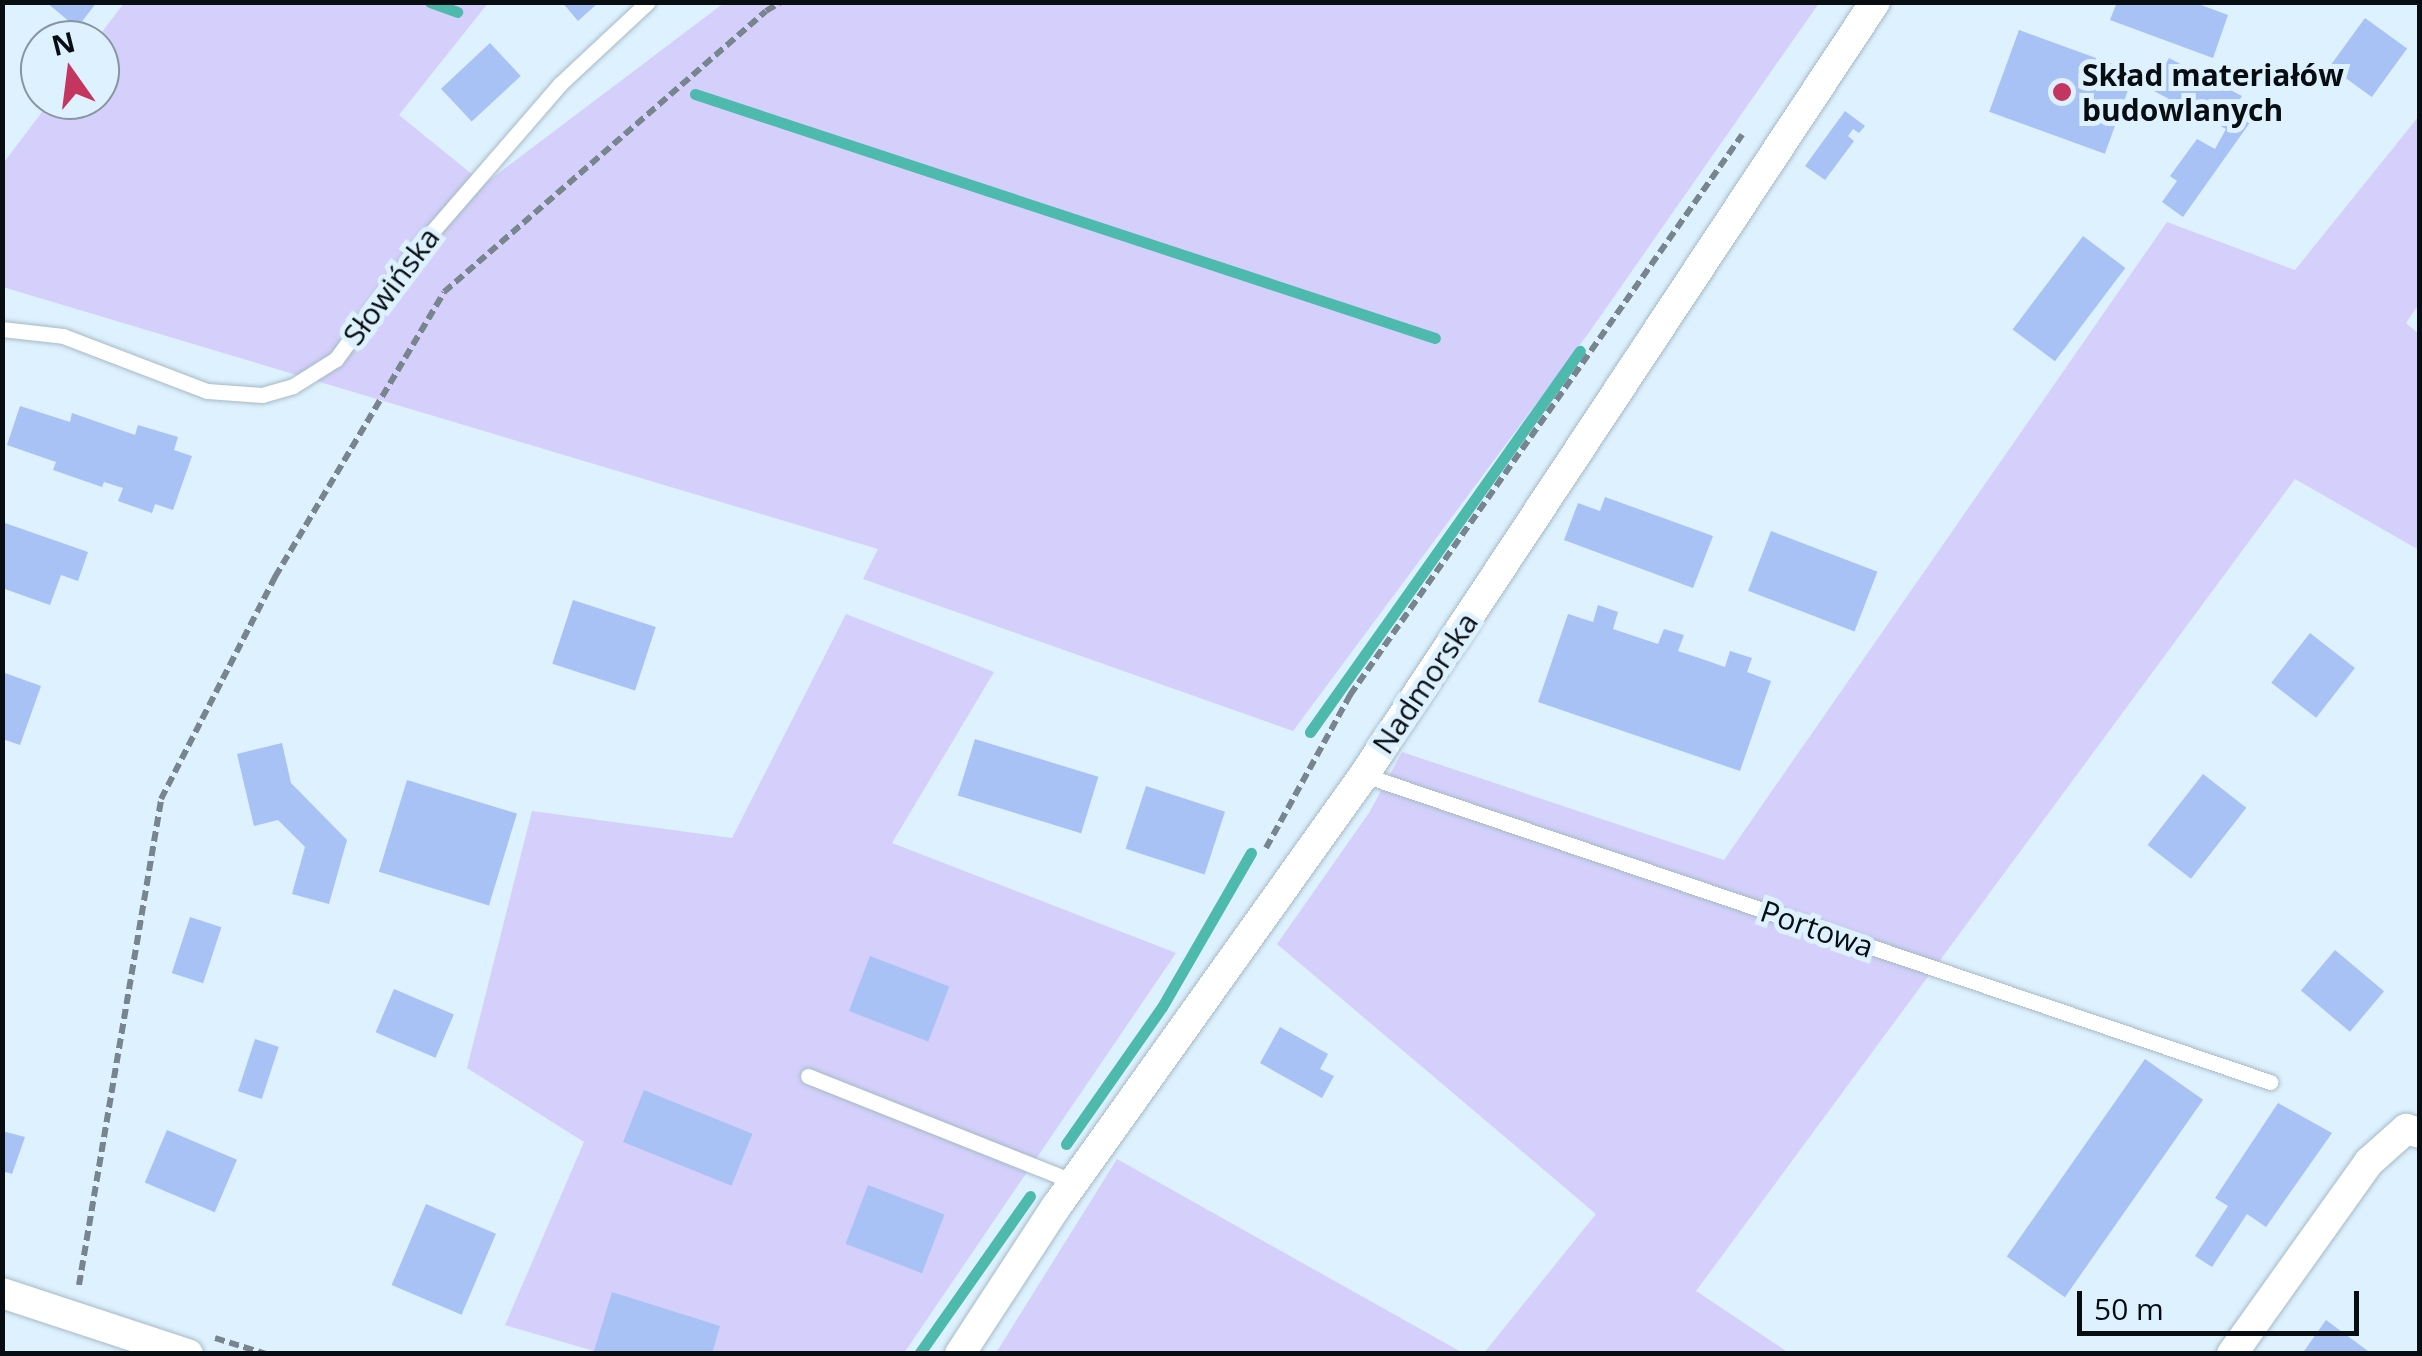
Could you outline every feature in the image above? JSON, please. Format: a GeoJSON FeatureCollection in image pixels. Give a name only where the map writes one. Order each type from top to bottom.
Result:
{"type":"FeatureCollection","features":[{"type":"Feature","properties":{"kind":"street","name":"Nadmorska"},"geometry":{"type":"LineString","coordinates":[[960,1354],[1074,1182],[1364,775],[1875,2]]}},
{"type":"Feature","properties":{"kind":"street"},"geometry":{"type":"LineString","coordinates":[[2232,1354],[2369,1162],[2406,1130],[2420,1133]]}},
{"type":"Feature","properties":{"kind":"street"},"geometry":{"type":"LineString","coordinates":[[2,1293],[188,1354]]}},
{"type":"Feature","properties":{"kind":"lane","name":"Słowińska"},"geometry":{"type":"LineString","coordinates":[[2,328],[63,336],[207,391],[262,395],[293,386],[336,359],[412,254],[560,84],[648,2]]}},
{"type":"Feature","properties":{"kind":"lane","name":"Portowa"},"geometry":{"type":"LineString","coordinates":[[1364,775],[2270,1082]]}},
{"type":"Feature","properties":{"kind":"lane"},"geometry":{"type":"LineString","coordinates":[[808,1076],[1074,1182]]}},
{"type":"Feature","properties":{"kind":"path"},"geometry":{"type":"LineString","coordinates":[[74,1318],[161,799],[275,576],[444,292],[781,2]]}},
{"type":"Feature","properties":{"kind":"path"},"geometry":{"type":"LineString","coordinates":[[1260,860],[1350,695],[1746,129]]}},
{"type":"Feature","properties":{"kind":"shaded area"},"geometry":{"type":"Polygon","coordinates":[[[124,3],[488,3],[399,115],[484,184],[724,3],[1819,3],[1590,331],[1293,731],[863,579],[878,549],[3,287],[2,165],[36,120],[120,120],[120,20],[111,20],[124,3]]]}},
{"type":"Feature","properties":{"kind":"shaded area"},"geometry":{"type":"Polygon","coordinates":[[[2419,116],[2419,304],[2406,323],[2419,334],[2419,550],[2295,479],[1696,1291],[1789,1353],[1484,1353],[1596,1214],[1277,944],[1369,813],[1402,752],[1724,860],[2167,222],[2295,270],[2419,116]]]}},
{"type":"Feature","properties":{"kind":"shaded area"},"geometry":{"type":"Polygon","coordinates":[[[846,614],[994,672],[892,843],[1176,953],[904,1353],[601,1353],[505,1325],[584,1142],[467,1068],[532,811],[732,838],[846,614]]]}},
{"type":"Feature","properties":{"kind":"shaded area"},"geometry":{"type":"Polygon","coordinates":[[[1117,1159],[1463,1353],[996,1353],[1117,1159]]]}},
{"type":"Feature","properties":{"kind":"building"},"geometry":{"type":"Polygon","coordinates":[[[46,2],[97,2],[83,20],[67,20],[46,2]]]}},
{"type":"Feature","properties":{"kind":"building"},"geometry":{"type":"Polygon","coordinates":[[[562,2],[599,2],[578,21],[562,2]]]}},
{"type":"Feature","properties":{"kind":"building"},"geometry":{"type":"Polygon","coordinates":[[[2117,2],[2193,2],[2228,15],[2213,58],[2110,20],[2117,2]]]}},
{"type":"Feature","properties":{"kind":"building"},"geometry":{"type":"Polygon","coordinates":[[[2365,18],[2407,49],[2372,97],[2330,67],[2365,18]]]}},
{"type":"Feature","properties":{"kind":"building","name":"Skład materiałów budowlanych"},"geometry":{"type":"Polygon","coordinates":[[[2019,30],[2135,72],[2105,154],[1989,112],[2019,30]]]}},
{"type":"Feature","properties":{"kind":"building"},"geometry":{"type":"Polygon","coordinates":[[[490,43],[521,76],[472,122],[441,89],[490,43]]]}},
{"type":"Feature","properties":{"kind":"building"},"geometry":{"type":"Polygon","coordinates":[[[2169,58],[2242,96],[2237,104],[2256,114],[2183,217],[2162,202],[2177,181],[2170,176],[2197,139],[2215,149],[2226,129],[2152,90],[2169,58]]]}},
{"type":"Feature","properties":{"kind":"building"},"geometry":{"type":"Polygon","coordinates":[[[1845,111],[1865,126],[1859,133],[1853,129],[1848,136],[1854,141],[1825,180],[1805,166],[1845,111]]]}},
{"type":"Feature","properties":{"kind":"building"},"geometry":{"type":"Polygon","coordinates":[[[2083,236],[2125,268],[2055,361],[2013,329],[2083,236]]]}},
{"type":"Feature","properties":{"kind":"building"},"geometry":{"type":"Polygon","coordinates":[[[20,406],[70,422],[72,413],[135,435],[138,425],[178,437],[174,450],[192,456],[173,510],[155,504],[152,513],[118,501],[123,488],[104,482],[102,487],[53,470],[56,462],[7,445],[20,406]]]}},
{"type":"Feature","properties":{"kind":"building"},"geometry":{"type":"Polygon","coordinates":[[[1605,497],[1713,536],[1693,588],[1564,540],[1578,503],[1600,511],[1605,497]]]}},
{"type":"Feature","properties":{"kind":"building"},"geometry":{"type":"Polygon","coordinates":[[[2,522],[88,552],[78,581],[61,575],[50,605],[2,588],[2,522]]]}},
{"type":"Feature","properties":{"kind":"building"},"geometry":{"type":"Polygon","coordinates":[[[1771,531],[1877,572],[1854,632],[1748,591],[1771,531]]]}},
{"type":"Feature","properties":{"kind":"building"},"geometry":{"type":"Polygon","coordinates":[[[573,600],[656,627],[635,691],[552,664],[573,600]]]}},
{"type":"Feature","properties":{"kind":"building"},"geometry":{"type":"Polygon","coordinates":[[[1598,605],[1618,612],[1613,629],[1658,644],[1664,629],[1684,635],[1678,651],[1725,667],[1730,651],[1752,658],[1747,672],[1771,681],[1740,771],[1538,702],[1568,614],[1593,622],[1598,605]]]}},
{"type":"Feature","properties":{"kind":"building"},"geometry":{"type":"Polygon","coordinates":[[[2310,633],[2355,668],[2316,718],[2271,683],[2310,633]]]}},
{"type":"Feature","properties":{"kind":"building"},"geometry":{"type":"Polygon","coordinates":[[[2,672],[41,686],[20,745],[2,739],[2,672]]]}},
{"type":"Feature","properties":{"kind":"building"},"geometry":{"type":"Polygon","coordinates":[[[975,739],[1098,777],[1081,833],[958,795],[975,739]]]}},
{"type":"Feature","properties":{"kind":"building"},"geometry":{"type":"Polygon","coordinates":[[[282,743],[291,783],[347,840],[329,904],[292,894],[305,847],[278,820],[254,826],[237,754],[282,743]]]}},
{"type":"Feature","properties":{"kind":"building"},"geometry":{"type":"Polygon","coordinates":[[[2203,774],[2246,808],[2191,879],[2148,845],[2203,774]]]}},
{"type":"Feature","properties":{"kind":"building"},"geometry":{"type":"Polygon","coordinates":[[[407,780],[517,814],[489,905],[379,872],[407,780]]]}},
{"type":"Feature","properties":{"kind":"building"},"geometry":{"type":"Polygon","coordinates":[[[1146,786],[1225,812],[1205,874],[1126,849],[1146,786]]]}},
{"type":"Feature","properties":{"kind":"building"},"geometry":{"type":"Polygon","coordinates":[[[190,917],[221,927],[203,983],[172,973],[190,917]]]}},
{"type":"Feature","properties":{"kind":"building"},"geometry":{"type":"Polygon","coordinates":[[[2335,950],[2384,991],[2350,1032],[2301,991],[2335,950]]]}},
{"type":"Feature","properties":{"kind":"building"},"geometry":{"type":"Polygon","coordinates":[[[870,956],[949,986],[928,1042],[849,1011],[870,956]]]}},
{"type":"Feature","properties":{"kind":"building"},"geometry":{"type":"Polygon","coordinates":[[[394,989],[454,1014],[435,1058],[376,1032],[394,989]]]}},
{"type":"Feature","properties":{"kind":"building"},"geometry":{"type":"Polygon","coordinates":[[[1280,1027],[1328,1054],[1320,1069],[1334,1076],[1322,1098],[1260,1063],[1280,1027]]]}},
{"type":"Feature","properties":{"kind":"building"},"geometry":{"type":"Polygon","coordinates":[[[255,1039],[279,1047],[262,1099],[238,1091],[255,1039]]]}},
{"type":"Feature","properties":{"kind":"building"},"geometry":{"type":"Polygon","coordinates":[[[2145,1059],[2203,1100],[2065,1297],[2007,1256],[2145,1059]]]}},
{"type":"Feature","properties":{"kind":"building"},"geometry":{"type":"Polygon","coordinates":[[[644,1090],[752,1134],[732,1186],[623,1142],[644,1090]]]}},
{"type":"Feature","properties":{"kind":"building"},"geometry":{"type":"Polygon","coordinates":[[[2278,1103],[2332,1133],[2266,1227],[2247,1214],[2212,1267],[2195,1256],[2228,1206],[2215,1198],[2278,1103]]]}},
{"type":"Feature","properties":{"kind":"building"},"geometry":{"type":"Polygon","coordinates":[[[167,1130],[237,1160],[215,1212],[145,1182],[167,1130]]]}},
{"type":"Feature","properties":{"kind":"building"},"geometry":{"type":"Polygon","coordinates":[[[2,1131],[25,1137],[12,1174],[2,1171],[2,1131]]]}},
{"type":"Feature","properties":{"kind":"building"},"geometry":{"type":"Polygon","coordinates":[[[868,1185],[945,1214],[922,1273],[845,1244],[868,1185]]]}},
{"type":"Feature","properties":{"kind":"building"},"geometry":{"type":"Polygon","coordinates":[[[426,1204],[496,1234],[462,1315],[392,1285],[426,1204]]]}},
{"type":"Feature","properties":{"kind":"building"},"geometry":{"type":"Polygon","coordinates":[[[612,1292],[720,1326],[712,1354],[593,1354],[612,1292]]]}},
{"type":"Feature","properties":{"kind":"building"},"geometry":{"type":"Polygon","coordinates":[[[2326,1320],[2372,1354],[2302,1354],[2326,1320]]]}},
{"type":"Feature","properties":{"kind":"waterway"},"geometry":{"type":"LineString","coordinates":[[430,2],[457,12]]}},
{"type":"Feature","properties":{"kind":"waterway"},"geometry":{"type":"LineString","coordinates":[[695,94],[1435,338]]}},
{"type":"Feature","properties":{"kind":"waterway"},"geometry":{"type":"LineString","coordinates":[[1310,732],[1580,351]]}},
{"type":"Feature","properties":{"kind":"waterway"},"geometry":{"type":"LineString","coordinates":[[1066,1144],[1162,1007],[1251,853]]}},
{"type":"Feature","properties":{"kind":"waterway"},"geometry":{"type":"LineString","coordinates":[[919,1354],[1030,1196]]}},
{"type":"Feature","properties":{"kind":"place","name":"Skład materiałów budowlanych"},"geometry":{"type":"Point","coordinates":[2062,92]}}]}
